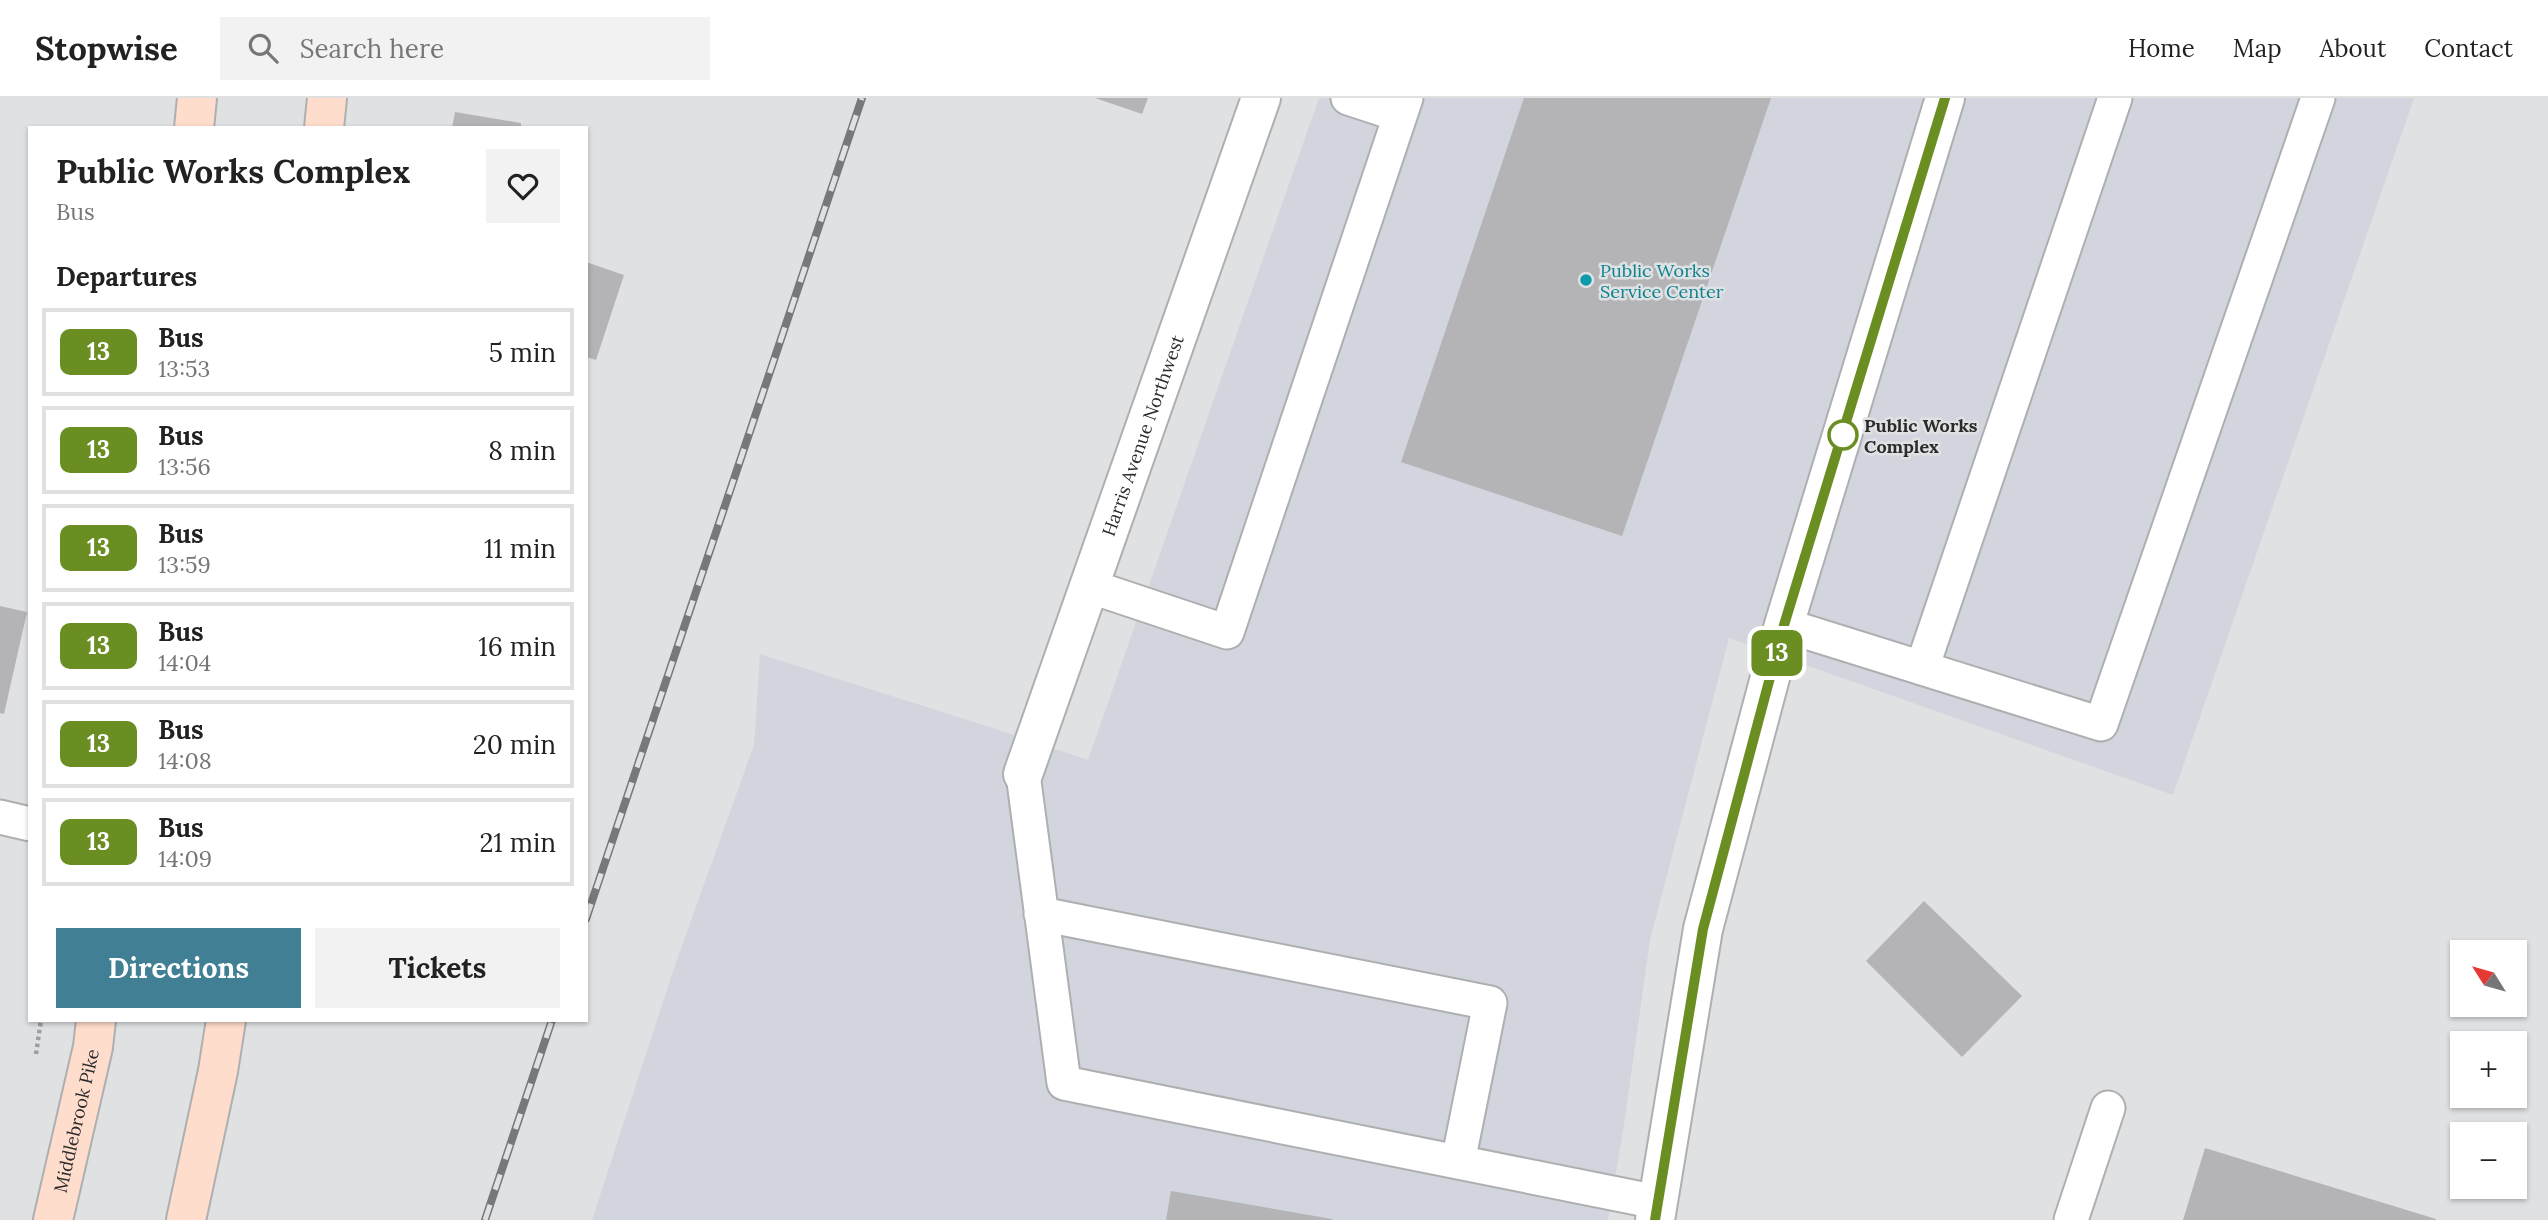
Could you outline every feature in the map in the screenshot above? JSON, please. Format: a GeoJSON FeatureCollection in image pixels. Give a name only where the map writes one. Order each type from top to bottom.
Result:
{"type":"FeatureCollection","features":[{"type":"Feature","properties":{"kind":"main road"},"geometry":{"type":"LineString","coordinates":[[194,126],[197,98]]}},
{"type":"Feature","properties":{"kind":"main road"},"geometry":{"type":"LineString","coordinates":[[324,126],[327,98]]}},
{"type":"Feature","properties":{"kind":"main road","name":"Middlebrook Pike"},"geometry":{"type":"LineString","coordinates":[[53,1220],[93,1047],[96,1022]]}},
{"type":"Feature","properties":{"kind":"main road"},"geometry":{"type":"LineString","coordinates":[[186,1220],[226,1022]]}},
{"type":"Feature","properties":{"kind":"street","name":"Harris Avenue Northwest"},"geometry":{"type":"LineString","coordinates":[[1023,774],[1261,98]]}},
{"type":"Feature","properties":{"kind":"street"},"geometry":{"type":"LineString","coordinates":[[1656,1211],[1703,929],[1784,625],[1945,98]]}},
{"type":"Feature","properties":{"kind":"lane"},"geometry":{"type":"LineString","coordinates":[[1089,586],[1227,632],[1403,107],[1348,98]]}},
{"type":"Feature","properties":{"kind":"lane"},"geometry":{"type":"LineString","coordinates":[[1922,668],[2115,98]]}},
{"type":"Feature","properties":{"kind":"lane"},"geometry":{"type":"LineString","coordinates":[[1784,625],[2101,724],[2318,98]]}},
{"type":"Feature","properties":{"kind":"lane"},"geometry":{"type":"LineString","coordinates":[[1023,774],[1064,1083],[1458,1162],[1656,1211]]}},
{"type":"Feature","properties":{"kind":"lane"},"geometry":{"type":"LineString","coordinates":[[0,817],[28,824]]}},
{"type":"Feature","properties":{"kind":"lane"},"geometry":{"type":"LineString","coordinates":[[1041,914],[1490,1003],[1458,1162]]}},
{"type":"Feature","properties":{"kind":"lane"},"geometry":{"type":"LineString","coordinates":[[2071,1220],[2108,1108]]}},
{"type":"Feature","properties":{"kind":"shaded area"},"geometry":{"type":"Polygon","coordinates":[[[1319,98],[2414,98],[2173,795],[1729,638],[1650,940],[1608,1220],[592,1220],[674,968],[754,745],[760,654],[1088,760],[1319,98]]]}},
{"type":"Feature","properties":{"kind":"building"},"geometry":{"type":"Polygon","coordinates":[[[1095,98],[1148,98],[1142,114],[1095,98]]]}},
{"type":"Feature","properties":{"kind":"building","name":"Public Works Service Center"},"geometry":{"type":"Polygon","coordinates":[[[1524,98],[1771,98],[1622,536],[1401,462],[1524,98]]]}},
{"type":"Feature","properties":{"kind":"building"},"geometry":{"type":"Polygon","coordinates":[[[455,112],[521,123],[521,126],[452,126],[455,112]]]}},
{"type":"Feature","properties":{"kind":"building"},"geometry":{"type":"Polygon","coordinates":[[[588,263],[624,275],[596,360],[588,358],[588,263]]]}},
{"type":"Feature","properties":{"kind":"building"},"geometry":{"type":"Polygon","coordinates":[[[0,606],[27,612],[4,714],[0,713],[0,606]]]}},
{"type":"Feature","properties":{"kind":"building"},"geometry":{"type":"Polygon","coordinates":[[[1924,901],[2022,996],[1962,1057],[1866,961],[1924,901]]]}},
{"type":"Feature","properties":{"kind":"building"},"geometry":{"type":"Polygon","coordinates":[[[2205,1148],[2436,1219],[2436,1220],[2183,1220],[2205,1148]]]}},
{"type":"Feature","properties":{"kind":"building"},"geometry":{"type":"Polygon","coordinates":[[[1171,1191],[1332,1219],[1332,1220],[1166,1220],[1171,1191]]]}},
{"type":"Feature","properties":{"kind":"railway"},"geometry":{"type":"LineString","coordinates":[[588,913],[862,98]]}},
{"type":"Feature","properties":{"kind":"railway"},"geometry":{"type":"LineString","coordinates":[[485,1220],[551,1022]]}},
{"type":"Feature","properties":{"kind":"bus line","name":"13"},"geometry":{"type":"LineString","coordinates":[[1655,1220],[1703,929],[1784,625],[1945,98]]}},
{"type":"Feature","properties":{"kind":"place","name":"Public Works Service Center"},"geometry":{"type":"Point","coordinates":[1586,280]}},
{"type":"Feature","properties":{"kind":"place","name":"Public Works Complex"},"geometry":{"type":"Point","coordinates":[1843,435]}}]}
